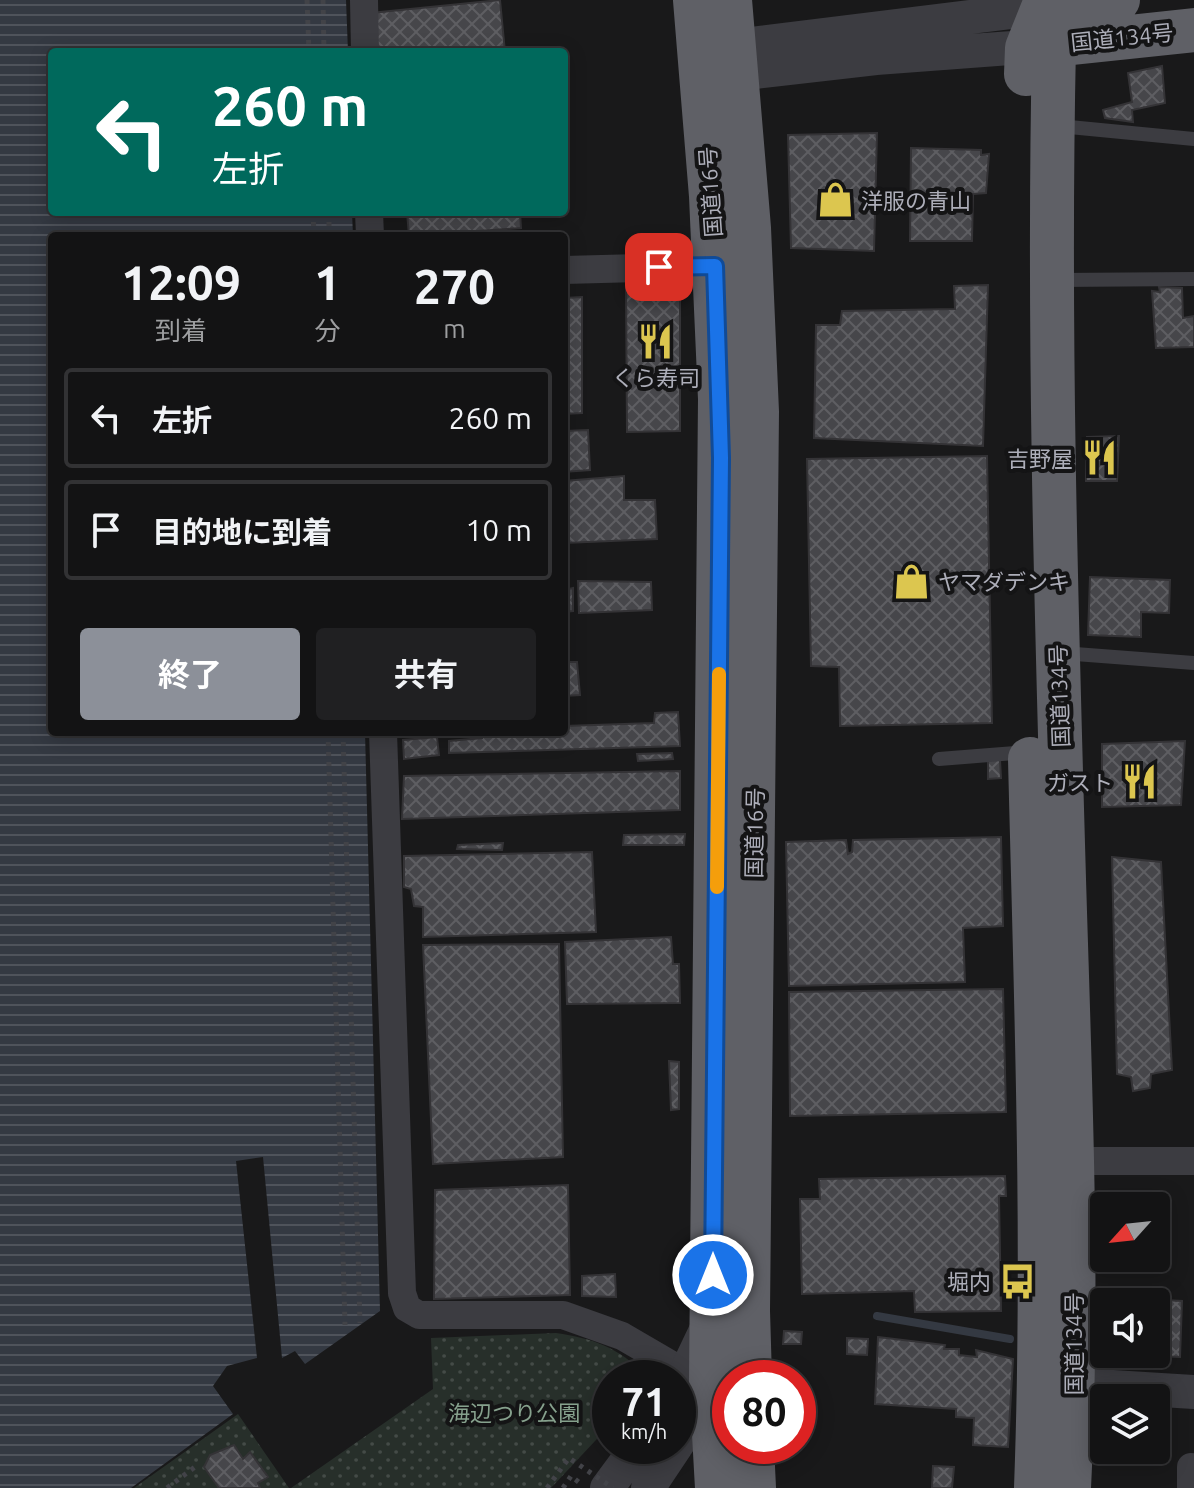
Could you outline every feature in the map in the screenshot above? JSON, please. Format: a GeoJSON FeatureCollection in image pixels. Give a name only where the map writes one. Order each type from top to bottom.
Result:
{"type":"FeatureCollection","features":[{"type":"Feature","properties":{"kind":"highway","name":"国道16号"},"geometry":{"type":"LineString","coordinates":[[695,0],[725,62],[754,316],[757,453],[730,1312],[707,1381],[717,1488]]}},
{"type":"Feature","properties":{"kind":"highway","name":"国道16号"},"geometry":{"type":"LineString","coordinates":[[730,0],[715,266],[721,458],[730,1312]]}},
{"type":"Feature","properties":{"kind":"highway","name":"国道134号"},"geometry":{"type":"LineString","coordinates":[[1041,33],[1118,0]]}},
{"type":"Feature","properties":{"kind":"highway","name":"国道134号"},"geometry":{"type":"LineString","coordinates":[[1041,33],[1194,30]]}},
{"type":"Feature","properties":{"kind":"highway","name":"国道134号"},"geometry":{"type":"LineString","coordinates":[[1041,33],[1052,125],[1050,280],[1058,653],[1045,751],[1039,1139],[1057,1384],[1069,1488]]}},
{"type":"Feature","properties":{"kind":"highway","name":"国道134号"},"geometry":{"type":"LineString","coordinates":[[1036,1488],[1057,1384],[1073,1161],[1045,751],[1020,256],[1041,33]]}},
{"type":"Feature","properties":{"kind":"highway"},"geometry":{"type":"LineString","coordinates":[[753,1464],[754,1488]]}},
{"type":"Feature","properties":{"kind":"street"},"geometry":{"type":"LineString","coordinates":[[364,0],[365,48]]}},
{"type":"Feature","properties":{"kind":"street"},"geometry":{"type":"LineString","coordinates":[[725,62],[1041,33]]}},
{"type":"Feature","properties":{"kind":"street"},"geometry":{"type":"LineString","coordinates":[[568,270],[715,266]]}},
{"type":"Feature","properties":{"kind":"street"},"geometry":{"type":"LineString","coordinates":[[383,736],[402,1293],[407,1308],[419,1315],[536,1312],[563,1315],[622,1336],[707,1381],[696,1404]]}},
{"type":"Feature","properties":{"kind":"street"},"geometry":{"type":"LineString","coordinates":[[1073,1161],[1194,1161]]}},
{"type":"Feature","properties":{"kind":"street"},"geometry":{"type":"LineString","coordinates":[[1057,1384],[1194,1392]]}},
{"type":"Feature","properties":{"kind":"street"},"geometry":{"type":"LineString","coordinates":[[610,1488],[626,1464]]}},
{"type":"Feature","properties":{"kind":"street"},"geometry":{"type":"LineString","coordinates":[[648,1488],[664,1464]]}},
{"type":"Feature","properties":{"kind":"lane"},"geometry":{"type":"LineString","coordinates":[[1052,125],[1194,139]]}},
{"type":"Feature","properties":{"kind":"lane"},"geometry":{"type":"LineString","coordinates":[[1050,280],[1194,279]]}},
{"type":"Feature","properties":{"kind":"lane"},"geometry":{"type":"LineString","coordinates":[[1058,653],[1194,663]]}},
{"type":"Feature","properties":{"kind":"lane"},"geometry":{"type":"LineString","coordinates":[[939,759],[1045,751]]}},
{"type":"Feature","properties":{"kind":"path"},"geometry":{"type":"LineString","coordinates":[[307,0],[309,48]]}},
{"type":"Feature","properties":{"kind":"path"},"geometry":{"type":"LineString","coordinates":[[323,0],[324,48]]}},
{"type":"Feature","properties":{"kind":"path"},"geometry":{"type":"LineString","coordinates":[[328,736],[345,1325]]}},
{"type":"Feature","properties":{"kind":"path"},"geometry":{"type":"LineString","coordinates":[[343,736],[360,1323]]}},
{"type":"Feature","properties":{"kind":"path"},"geometry":{"type":"LineString","coordinates":[[344,766],[359,766]]}},
{"type":"Feature","properties":{"kind":"path"},"geometry":{"type":"LineString","coordinates":[[333,913],[348,912]]}},
{"type":"Feature","properties":{"kind":"path"},"geometry":{"type":"LineString","coordinates":[[341,1195],[356,1194]]}},
{"type":"Feature","properties":{"kind":"path"},"geometry":{"type":"LineString","coordinates":[[359,1285],[372,1285]]}},
{"type":"Feature","properties":{"kind":"path"},"geometry":{"type":"LineString","coordinates":[[547,1488],[569,1458],[610,1488]]}},
{"type":"Feature","properties":{"kind":"path"},"geometry":{"type":"LineString","coordinates":[[171,1487],[199,1464]]}},
{"type":"Feature","properties":{"kind":"path"},"geometry":{"type":"LineString","coordinates":[[563,1488],[571,1476]]}},
{"type":"Feature","properties":{"kind":"green space","name":"海辺つり公園"},"geometry":{"type":"Polygon","coordinates":[[[556,1333],[605,1346],[628,1360],[592,1360],[592,1444],[551,1488],[291,1488],[433,1389],[431,1338],[556,1333]]]}},
{"type":"Feature","properties":{"kind":"green space"},"geometry":{"type":"Polygon","coordinates":[[[238,1414],[289,1488],[134,1488],[238,1414]]]}},
{"type":"Feature","properties":{"kind":"shaded area"},"geometry":{"type":"Polygon","coordinates":[[[0,0],[346,0],[348,48],[48,48],[48,216],[352,216],[353,232],[48,232],[48,736],[365,736],[380,1311],[305,1364],[295,1351],[282,1358],[263,1157],[236,1161],[257,1358],[227,1366],[213,1386],[233,1414],[131,1488],[0,1488],[0,0]]]}},
{"type":"Feature","properties":{"kind":"building"},"geometry":{"type":"Polygon","coordinates":[[[500,0],[505,48],[375,48],[371,13],[500,0]]]}},
{"type":"Feature","properties":{"kind":"building"},"geometry":{"type":"Polygon","coordinates":[[[1162,66],[1165,103],[1132,110],[1133,122],[1105,118],[1103,110],[1132,102],[1128,73],[1162,66]]]}},
{"type":"Feature","properties":{"kind":"building"},"geometry":{"type":"Polygon","coordinates":[[[877,133],[874,251],[791,248],[788,135],[877,133]]]}},
{"type":"Feature","properties":{"kind":"building"},"geometry":{"type":"Polygon","coordinates":[[[911,148],[981,150],[981,155],[989,154],[986,193],[973,194],[972,241],[910,241],[911,148]]]}},
{"type":"Feature","properties":{"kind":"building"},"geometry":{"type":"Polygon","coordinates":[[[407,216],[520,216],[521,228],[409,232],[407,216]]]}},
{"type":"Feature","properties":{"kind":"building"},"geometry":{"type":"Polygon","coordinates":[[[626,285],[680,285],[680,431],[627,432],[626,285]]]}},
{"type":"Feature","properties":{"kind":"building"},"geometry":{"type":"Polygon","coordinates":[[[988,285],[983,446],[814,438],[816,325],[840,325],[842,311],[955,309],[954,286],[988,285]]]}},
{"type":"Feature","properties":{"kind":"building"},"geometry":{"type":"Polygon","coordinates":[[[1159,287],[1182,288],[1183,318],[1194,316],[1194,347],[1156,348],[1152,291],[1160,292],[1159,287]]]}},
{"type":"Feature","properties":{"kind":"building"},"geometry":{"type":"Polygon","coordinates":[[[582,297],[582,413],[568,414],[568,298],[582,297]]]}},
{"type":"Feature","properties":{"kind":"building"},"geometry":{"type":"Polygon","coordinates":[[[588,430],[590,470],[568,472],[568,431],[588,430]]]}},
{"type":"Feature","properties":{"kind":"building"},"geometry":{"type":"Polygon","coordinates":[[[1119,436],[1117,481],[1086,481],[1087,437],[1119,436]]]}},
{"type":"Feature","properties":{"kind":"building"},"geometry":{"type":"Polygon","coordinates":[[[987,456],[992,723],[840,726],[839,667],[811,666],[807,459],[987,456]]]}},
{"type":"Feature","properties":{"kind":"building"},"geometry":{"type":"Polygon","coordinates":[[[624,476],[624,500],[655,500],[657,539],[568,543],[568,481],[624,476]]]}},
{"type":"Feature","properties":{"kind":"building"},"geometry":{"type":"Polygon","coordinates":[[[1090,577],[1170,580],[1169,613],[1141,612],[1141,637],[1088,635],[1090,577]]]}},
{"type":"Feature","properties":{"kind":"building"},"geometry":{"type":"Polygon","coordinates":[[[578,581],[651,582],[652,610],[579,613],[578,581]]]}},
{"type":"Feature","properties":{"kind":"building"},"geometry":{"type":"Polygon","coordinates":[[[573,588],[573,611],[568,612],[568,589],[573,588]]]}},
{"type":"Feature","properties":{"kind":"building"},"geometry":{"type":"Polygon","coordinates":[[[568,662],[577,662],[580,695],[568,696],[568,662]]]}},
{"type":"Feature","properties":{"kind":"building"},"geometry":{"type":"Polygon","coordinates":[[[678,712],[680,746],[449,753],[449,741],[482,736],[568,736],[568,726],[654,723],[655,713],[678,712]]]}},
{"type":"Feature","properties":{"kind":"building"},"geometry":{"type":"Polygon","coordinates":[[[437,737],[439,755],[404,759],[403,740],[437,737]]]}},
{"type":"Feature","properties":{"kind":"building"},"geometry":{"type":"Polygon","coordinates":[[[1185,741],[1181,805],[1102,807],[1102,744],[1185,741]]]}},
{"type":"Feature","properties":{"kind":"building"},"geometry":{"type":"Polygon","coordinates":[[[672,753],[673,759],[638,761],[637,754],[672,753]]]}},
{"type":"Feature","properties":{"kind":"building"},"geometry":{"type":"Polygon","coordinates":[[[988,759],[1000,760],[1001,778],[988,779],[988,759]]]}},
{"type":"Feature","properties":{"kind":"building"},"geometry":{"type":"Polygon","coordinates":[[[680,771],[680,810],[402,819],[404,776],[680,771]]]}},
{"type":"Feature","properties":{"kind":"building"},"geometry":{"type":"Polygon","coordinates":[[[685,834],[684,845],[623,845],[624,835],[685,834]]]}},
{"type":"Feature","properties":{"kind":"building"},"geometry":{"type":"Polygon","coordinates":[[[1001,837],[1003,926],[963,928],[965,982],[789,986],[786,842],[846,840],[848,854],[852,852],[853,840],[1001,837]]]}},
{"type":"Feature","properties":{"kind":"building"},"geometry":{"type":"Polygon","coordinates":[[[503,843],[502,850],[457,849],[458,845],[503,843]]]}},
{"type":"Feature","properties":{"kind":"building"},"geometry":{"type":"Polygon","coordinates":[[[592,852],[596,932],[423,937],[423,907],[414,906],[411,889],[404,887],[404,856],[592,852]]]}},
{"type":"Feature","properties":{"kind":"building"},"geometry":{"type":"Polygon","coordinates":[[[1112,857],[1161,862],[1172,1070],[1151,1074],[1150,1088],[1133,1091],[1131,1077],[1117,1074],[1112,857]]]}},
{"type":"Feature","properties":{"kind":"building"},"geometry":{"type":"Polygon","coordinates":[[[671,937],[673,964],[679,964],[680,1003],[567,1004],[565,942],[671,937]]]}},
{"type":"Feature","properties":{"kind":"building"},"geometry":{"type":"Polygon","coordinates":[[[559,944],[563,1157],[433,1164],[423,945],[559,944]]]}},
{"type":"Feature","properties":{"kind":"building"},"geometry":{"type":"Polygon","coordinates":[[[1003,989],[1006,1112],[790,1116],[789,992],[1003,989]]]}},
{"type":"Feature","properties":{"kind":"building"},"geometry":{"type":"Polygon","coordinates":[[[669,1061],[679,1062],[679,1109],[671,1110],[669,1061]]]}},
{"type":"Feature","properties":{"kind":"building"},"geometry":{"type":"Polygon","coordinates":[[[1005,1176],[1006,1196],[999,1196],[1001,1311],[915,1312],[914,1291],[802,1294],[800,1199],[820,1199],[819,1179],[1005,1176]]]}},
{"type":"Feature","properties":{"kind":"building"},"geometry":{"type":"Polygon","coordinates":[[[568,1185],[570,1295],[434,1299],[435,1190],[568,1185]]]}},
{"type":"Feature","properties":{"kind":"building"},"geometry":{"type":"Polygon","coordinates":[[[615,1274],[616,1297],[582,1296],[582,1276],[615,1274]]]}},
{"type":"Feature","properties":{"kind":"building"},"geometry":{"type":"Polygon","coordinates":[[[1170,1300],[1182,1301],[1180,1357],[1170,1357],[1170,1300]]]}},
{"type":"Feature","properties":{"kind":"building"},"geometry":{"type":"Polygon","coordinates":[[[784,1331],[802,1332],[801,1344],[783,1344],[784,1331]]]}},
{"type":"Feature","properties":{"kind":"building"},"geometry":{"type":"Polygon","coordinates":[[[878,1337],[945,1345],[944,1349],[959,1349],[959,1355],[977,1357],[976,1350],[1013,1359],[1008,1447],[973,1445],[974,1418],[956,1417],[956,1409],[875,1404],[878,1337]]]}},
{"type":"Feature","properties":{"kind":"building"},"geometry":{"type":"Polygon","coordinates":[[[847,1338],[868,1339],[867,1355],[847,1354],[847,1338]]]}},
{"type":"Feature","properties":{"kind":"building"},"geometry":{"type":"Polygon","coordinates":[[[234,1445],[243,1459],[250,1452],[268,1477],[258,1483],[260,1488],[219,1488],[204,1467],[210,1455],[234,1445]]]}},
{"type":"Feature","properties":{"kind":"building"},"geometry":{"type":"Polygon","coordinates":[[[933,1466],[954,1467],[952,1488],[932,1488],[933,1466]]]}},
{"type":"Feature","properties":{"kind":"waterway"},"geometry":{"type":"LineString","coordinates":[[877,1316],[1010,1339]]}},
{"type":"Feature","properties":{"kind":"slow traffic"},"geometry":{"type":"LineString","coordinates":[[717,887],[719,674]]}},
{"type":"Feature","properties":{"kind":"place","name":"洋服の青山"},"geometry":{"type":"Point","coordinates":[835,200]}},
{"type":"Feature","properties":{"kind":"place","name":"くら寿司"},"geometry":{"type":"Point","coordinates":[656,341]}},
{"type":"Feature","properties":{"kind":"place","name":"吉野屋"},"geometry":{"type":"Point","coordinates":[1099,458]}},
{"type":"Feature","properties":{"kind":"place","name":"ヤマダデンキ"},"geometry":{"type":"Point","coordinates":[912,581]}},
{"type":"Feature","properties":{"kind":"place","name":"ガスト"},"geometry":{"type":"Point","coordinates":[1139,782]}},
{"type":"Feature","properties":{"kind":"place","name":"堀内"},"geometry":{"type":"Point","coordinates":[1017,1281]}},
{"type":"Feature","properties":{"kind":"route"},"geometry":{"type":"LineString","coordinates":[[659,267],[715,266],[721,458],[713,1275]]}}]}
